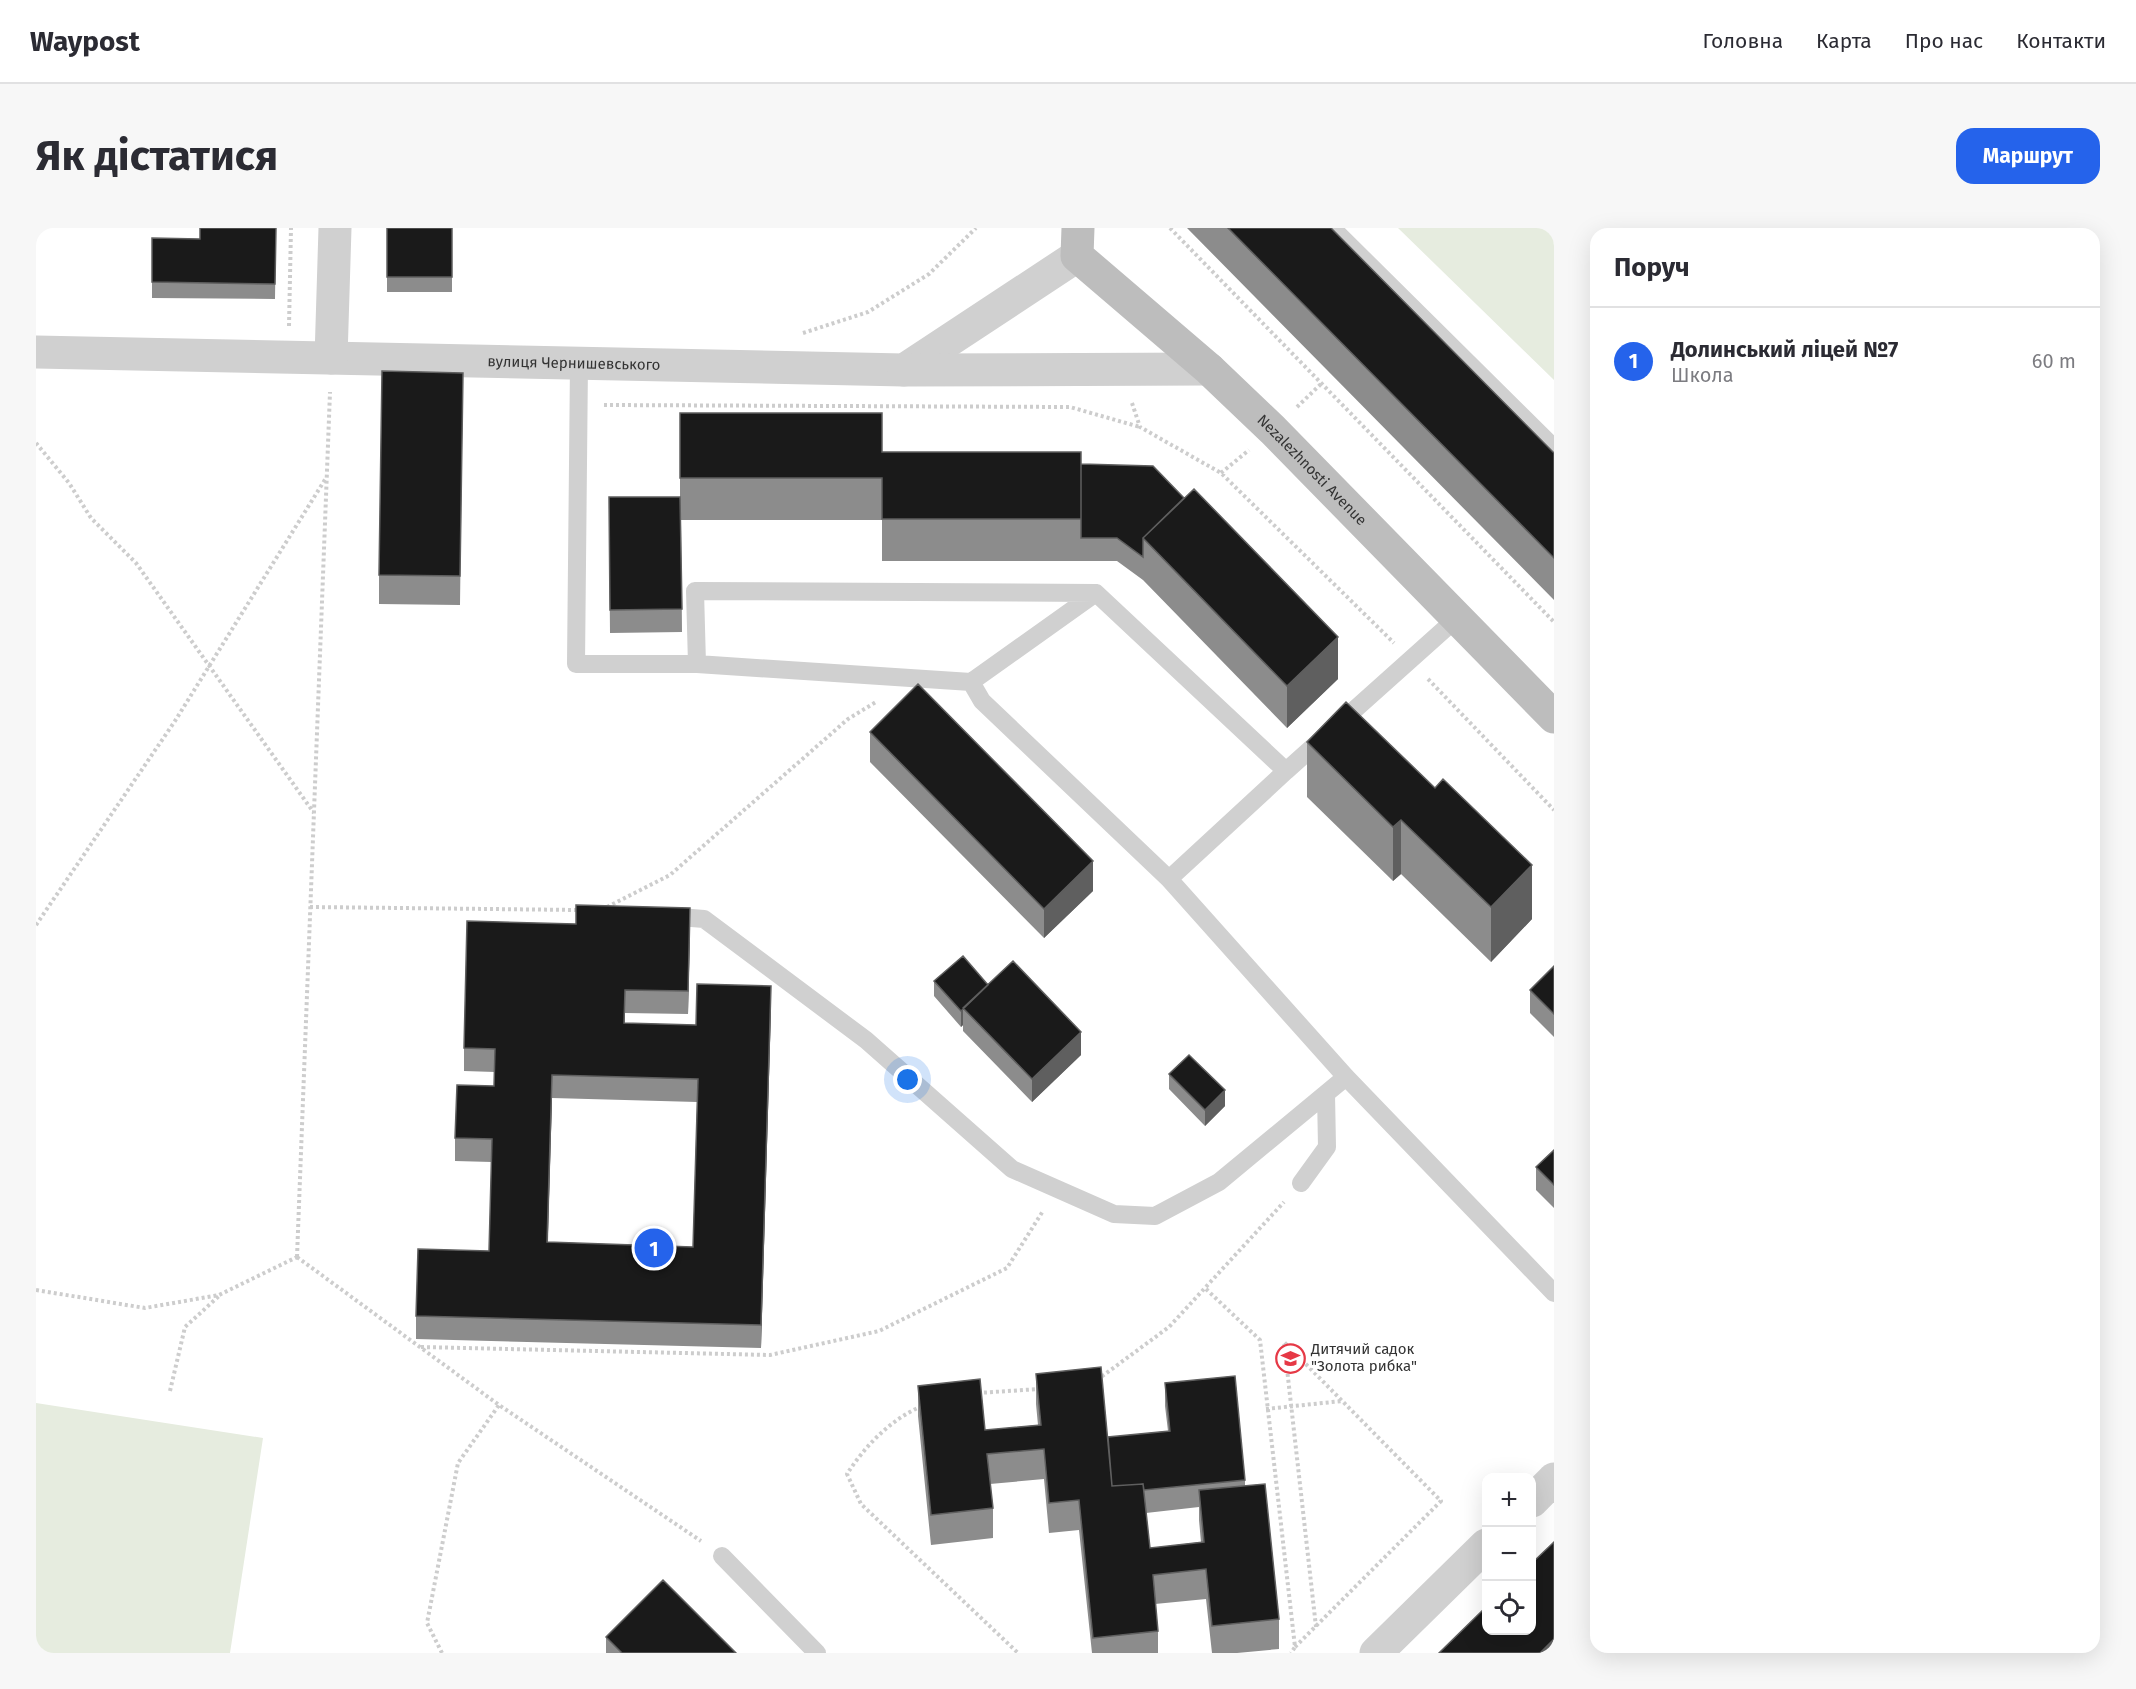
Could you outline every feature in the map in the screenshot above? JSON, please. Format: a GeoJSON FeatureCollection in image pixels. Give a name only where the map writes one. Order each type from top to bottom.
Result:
{"type":"FeatureCollection","features":[{"type":"Feature","properties":{"kind":"main road","name":"Nezalezhnosti Avenue"},"geometry":{"type":"LineString","coordinates":[[1078,242],[1209,369],[1554,717]]}},
{"type":"Feature","properties":{"kind":"street"},"geometry":{"type":"LineString","coordinates":[[331,358],[335,228]]}},
{"type":"Feature","properties":{"kind":"street"},"geometry":{"type":"LineString","coordinates":[[904,370],[1078,242]]}},
{"type":"Feature","properties":{"kind":"street","name":"вулиця Чернишевського"},"geometry":{"type":"LineString","coordinates":[[36,351],[904,370],[1209,369]]}},
{"type":"Feature","properties":{"kind":"street"},"geometry":{"type":"LineString","coordinates":[[1536,1498],[1554,1479]]}},
{"type":"Feature","properties":{"kind":"street"},"geometry":{"type":"LineString","coordinates":[[1376,1653],[1482,1549]]}},
{"type":"Feature","properties":{"kind":"lane"},"geometry":{"type":"LineString","coordinates":[[1332,228],[1554,448]]}},
{"type":"Feature","properties":{"kind":"lane"},"geometry":{"type":"LineString","coordinates":[[579,363],[576,664],[698,664],[971,682],[1096,593]]}},
{"type":"Feature","properties":{"kind":"lane"},"geometry":{"type":"LineString","coordinates":[[698,664],[695,591],[1096,593],[1286,771]]}},
{"type":"Feature","properties":{"kind":"lane"},"geometry":{"type":"LineString","coordinates":[[1169,879],[1409,659],[1457,618]]}},
{"type":"Feature","properties":{"kind":"lane"},"geometry":{"type":"LineString","coordinates":[[971,682],[982,701],[1169,879],[1346,1077],[1554,1293]]}},
{"type":"Feature","properties":{"kind":"lane"},"geometry":{"type":"LineString","coordinates":[[603,910],[704,919],[866,1040],[1012,1168],[1114,1214],[1155,1216],[1219,1182],[1346,1077]]}},
{"type":"Feature","properties":{"kind":"lane"},"geometry":{"type":"LineString","coordinates":[[1301,1183],[1327,1147],[1326,1094]]}},
{"type":"Feature","properties":{"kind":"lane"},"geometry":{"type":"LineString","coordinates":[[722,1556],[817,1653]]}},
{"type":"Feature","properties":{"kind":"path"},"geometry":{"type":"LineString","coordinates":[[289,330],[291,228]]}},
{"type":"Feature","properties":{"kind":"path"},"geometry":{"type":"LineString","coordinates":[[802,333],[868,312],[929,274],[976,228]]}},
{"type":"Feature","properties":{"kind":"path"},"geometry":{"type":"LineString","coordinates":[[1170,228],[1554,621]]}},
{"type":"Feature","properties":{"kind":"path"},"geometry":{"type":"LineString","coordinates":[[297,1257],[331,358]]}},
{"type":"Feature","properties":{"kind":"path"},"geometry":{"type":"LineString","coordinates":[[1130,370],[1133,408],[1140,427],[1221,473],[1409,659],[1554,810]]}},
{"type":"Feature","properties":{"kind":"path"},"geometry":{"type":"LineString","coordinates":[[36,443],[69,483],[91,518],[136,562],[314,813]]}},
{"type":"Feature","properties":{"kind":"path"},"geometry":{"type":"LineString","coordinates":[[36,925],[210,666],[326,477]]}},
{"type":"Feature","properties":{"kind":"path"},"geometry":{"type":"LineString","coordinates":[[603,910],[670,875],[848,720],[917,678]]}},
{"type":"Feature","properties":{"kind":"path"},"geometry":{"type":"LineString","coordinates":[[310,907],[580,910]]}},
{"type":"Feature","properties":{"kind":"path"},"geometry":{"type":"LineString","coordinates":[[1088,1381],[1099,1380],[1169,1327],[1301,1183]]}},
{"type":"Feature","properties":{"kind":"path"},"geometry":{"type":"LineString","coordinates":[[421,1347],[770,1355],[879,1331],[1007,1268],[1056,1188]]}},
{"type":"Feature","properties":{"kind":"path"},"geometry":{"type":"LineString","coordinates":[[36,1290],[145,1308],[219,1295],[297,1257]]}},
{"type":"Feature","properties":{"kind":"path"},"geometry":{"type":"LineString","coordinates":[[297,1257],[500,1405],[722,1556]]}},
{"type":"Feature","properties":{"kind":"path"},"geometry":{"type":"LineString","coordinates":[[1206,1288],[1260,1340],[1266,1408],[1296,1647]]}},
{"type":"Feature","properties":{"kind":"path"},"geometry":{"type":"LineString","coordinates":[[170,1391],[185,1327],[219,1295]]}},
{"type":"Feature","properties":{"kind":"path"},"geometry":{"type":"LineString","coordinates":[[1291,1653],[1441,1501],[1284,1342],[1316,1627]]}},
{"type":"Feature","properties":{"kind":"path"},"geometry":{"type":"LineString","coordinates":[[975,1393],[1044,1388]]}},
{"type":"Feature","properties":{"kind":"path"},"geometry":{"type":"LineString","coordinates":[[1266,1408],[1342,1401]]}},
{"type":"Feature","properties":{"kind":"path"},"geometry":{"type":"LineString","coordinates":[[931,1402],[909,1411],[862,1450],[847,1474],[861,1504],[1018,1653]]}},
{"type":"Feature","properties":{"kind":"path"},"geometry":{"type":"LineString","coordinates":[[442,1653],[427,1623],[458,1463],[500,1405]]}},
{"type":"Feature","properties":{"kind":"shaded area"},"geometry":{"type":"Polygon","coordinates":[[[1398,228],[1554,228],[1554,380],[1398,228]]]}},
{"type":"Feature","properties":{"kind":"shaded area"},"geometry":{"type":"Polygon","coordinates":[[[36,1403],[263,1438],[230,1653],[36,1653],[36,1403]]]}},
{"type":"Feature","properties":{"kind":"building"},"geometry":{"type":"Polygon","coordinates":[[[200,228],[276,228],[275,284],[152,282],[152,238],[200,239],[200,228]]]}},
{"type":"Feature","properties":{"kind":"building"},"geometry":{"type":"Polygon","coordinates":[[[387,228],[452,228],[452,277],[387,277],[387,228]]]}},
{"type":"Feature","properties":{"kind":"building"},"geometry":{"type":"Polygon","coordinates":[[[1228,228],[1331,228],[1554,453],[1554,558],[1228,228]]]}},
{"type":"Feature","properties":{"kind":"building"},"geometry":{"type":"Polygon","coordinates":[[[382,371],[463,373],[460,576],[379,575],[382,371]]]}},
{"type":"Feature","properties":{"kind":"building"},"geometry":{"type":"Polygon","coordinates":[[[680,413],[882,413],[882,452],[1081,452],[1081,519],[882,519],[882,478],[680,478],[680,413]]]}},
{"type":"Feature","properties":{"kind":"building"},"geometry":{"type":"Polygon","coordinates":[[[1081,464],[1153,466],[1184,498],[1143,538],[1143,557],[1117,538],[1081,538],[1081,464]]]}},
{"type":"Feature","properties":{"kind":"building"},"geometry":{"type":"Polygon","coordinates":[[[1194,489],[1338,637],[1287,686],[1143,538],[1194,489]]]}},
{"type":"Feature","properties":{"kind":"building"},"geometry":{"type":"Polygon","coordinates":[[[609,497],[680,497],[682,609],[610,610],[609,497]]]}},
{"type":"Feature","properties":{"kind":"building"},"geometry":{"type":"Polygon","coordinates":[[[918,684],[1093,861],[1044,909],[870,732],[918,684]]]}},
{"type":"Feature","properties":{"kind":"building"},"geometry":{"type":"Polygon","coordinates":[[[1346,702],[1435,788],[1443,779],[1532,865],[1491,907],[1401,820],[1393,827],[1307,742],[1346,702]]]}},
{"type":"Feature","properties":{"kind":"building"},"geometry":{"type":"Polygon","coordinates":[[[576,905],[690,908],[688,991],[625,990],[624,1023],[696,1025],[697,984],[771,986],[761,1325],[416,1316],[418,1249],[489,1251],[492,1139],[455,1138],[457,1085],[494,1086],[495,1049],[464,1048],[467,921],[576,924],[576,905]],[[552,1075],[547,1242],[693,1247],[698,1079],[552,1075]]]}},
{"type":"Feature","properties":{"kind":"building"},"geometry":{"type":"Polygon","coordinates":[[[963,956],[988,985],[961,1011],[934,981],[963,956]]]}},
{"type":"Feature","properties":{"kind":"building"},"geometry":{"type":"Polygon","coordinates":[[[1013,961],[1081,1032],[1032,1079],[963,1008],[1013,961]]]}},
{"type":"Feature","properties":{"kind":"building"},"geometry":{"type":"Polygon","coordinates":[[[1554,966],[1554,1014],[1530,990],[1554,966]]]}},
{"type":"Feature","properties":{"kind":"building"},"geometry":{"type":"Polygon","coordinates":[[[1189,1055],[1225,1090],[1205,1110],[1169,1074],[1189,1055]]]}},
{"type":"Feature","properties":{"kind":"building"},"geometry":{"type":"Polygon","coordinates":[[[1554,1150],[1554,1185],[1536,1167],[1554,1150]]]}},
{"type":"Feature","properties":{"kind":"building"},"geometry":{"type":"Polygon","coordinates":[[[1101,1367],[1112,1486],[1143,1484],[1150,1548],[1204,1542],[1199,1490],[1265,1484],[1279,1619],[1212,1626],[1206,1569],[1153,1575],[1158,1631],[1093,1638],[1079,1500],[1049,1503],[1044,1449],[987,1454],[993,1508],[931,1515],[918,1386],[980,1379],[985,1430],[1041,1425],[1036,1374],[1101,1367]]]}},
{"type":"Feature","properties":{"kind":"building"},"geometry":{"type":"Polygon","coordinates":[[[1235,1376],[1245,1480],[1144,1490],[1143,1484],[1112,1486],[1108,1437],[1170,1431],[1165,1383],[1235,1376]]]}},
{"type":"Feature","properties":{"kind":"building"},"geometry":{"type":"Polygon","coordinates":[[[1554,1542],[1554,1639],[1540,1653],[1439,1653],[1482,1611],[1482,1635],[1536,1635],[1536,1559],[1554,1542]]]}},
{"type":"Feature","properties":{"kind":"building"},"geometry":{"type":"Polygon","coordinates":[[[663,1580],[736,1653],[622,1653],[606,1637],[663,1580]]]}},
{"type":"Feature","properties":{"kind":"place","name":"Долинський ліцей №7"},"geometry":{"type":"Point","coordinates":[654,1248]}},
{"type":"Feature","properties":{"kind":"place","name":"Дитячий садок \"Золота рибка\""},"geometry":{"type":"Point","coordinates":[1290,1358]}}]}
